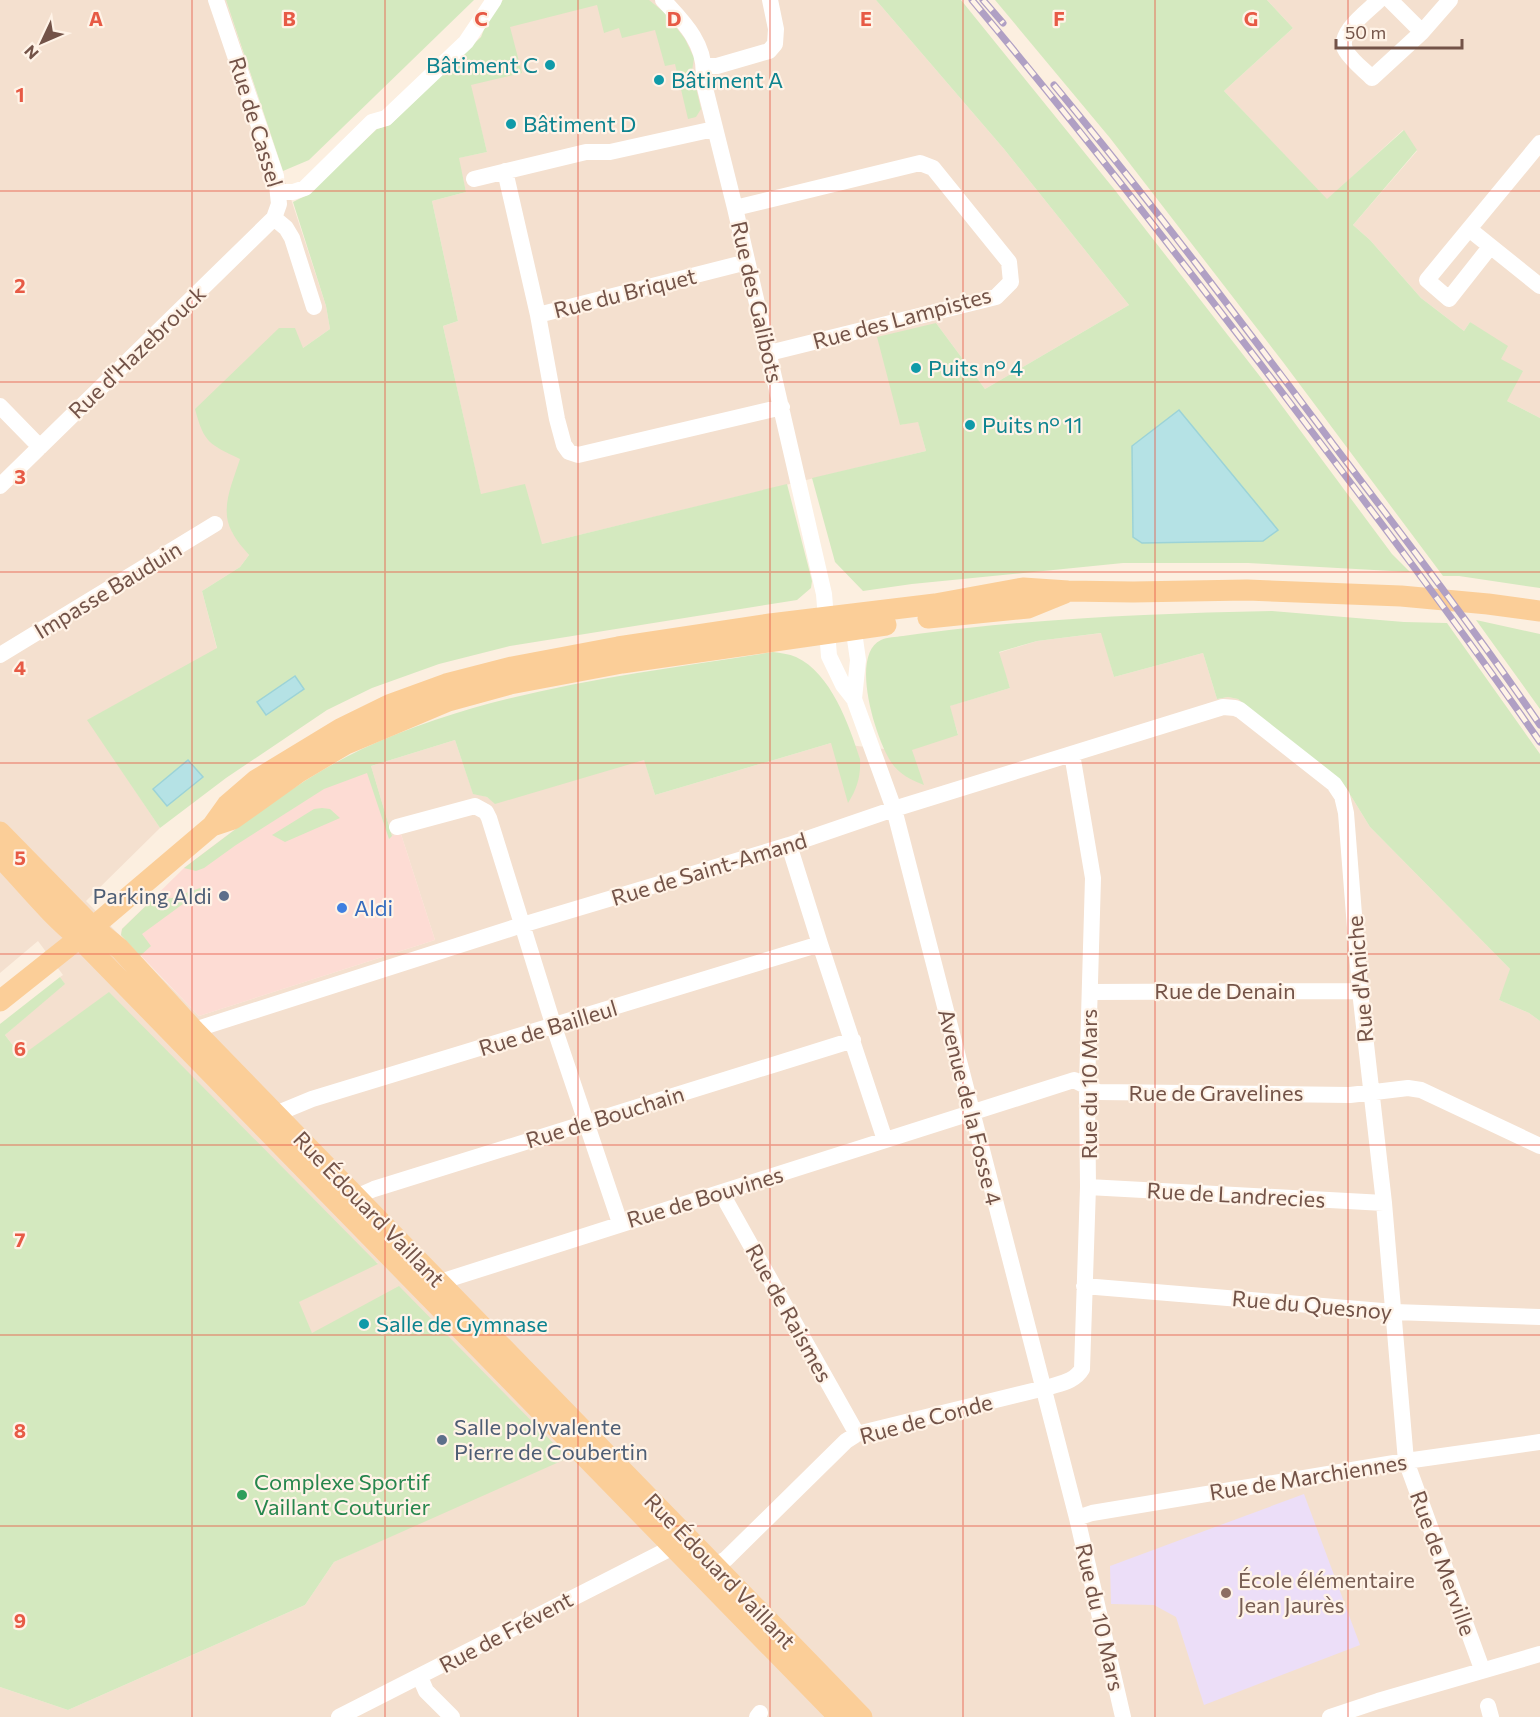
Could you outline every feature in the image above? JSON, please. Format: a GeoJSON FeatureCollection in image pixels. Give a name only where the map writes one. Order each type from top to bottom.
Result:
{"type":"FeatureCollection","features":[{"type":"Feature","properties":{"kind":"main road"},"geometry":{"type":"LineString","coordinates":[[0,1001],[86,933],[212,826],[227,805],[256,780],[340,729],[391,704],[446,684],[618,647],[853,622],[1023,588],[1068,591],[1246,590],[1401,596],[1540,611]]}},
{"type":"Feature","properties":{"kind":"main road","name":"Rue Édouard Vaillant"},"geometry":{"type":"LineString","coordinates":[[0,832],[86,933],[268,1117],[673,1547],[839,1717]]}},
{"type":"Feature","properties":{"kind":"main road","name":"Rue Édouard Vaillant"},"geometry":{"type":"LineString","coordinates":[[0,857],[49,911],[86,933],[120,949],[194,1030],[268,1117],[357,1196],[862,1717]]}},
{"type":"Feature","properties":{"kind":"street","name":"Rue de Cassel"},"geometry":{"type":"LineString","coordinates":[[216,0],[276,176],[279,204],[274,218],[286,228],[292,238],[315,307]]}},
{"type":"Feature","properties":{"kind":"street"},"geometry":{"type":"LineString","coordinates":[[279,192],[293,192],[304,188],[372,122],[386,118],[466,42],[494,0]]}},
{"type":"Feature","properties":{"kind":"street","name":"Rue des Galibots"},"geometry":{"type":"LineString","coordinates":[[663,0],[693,36],[705,66],[703,80],[714,129],[782,406],[824,594],[825,625]]}},
{"type":"Feature","properties":{"kind":"street"},"geometry":{"type":"LineString","coordinates":[[705,66],[717,66],[770,51],[775,44],[776,29],[770,0]]}},
{"type":"Feature","properties":{"kind":"street"},"geometry":{"type":"LineString","coordinates":[[1379,0],[1348,30],[1343,44],[1346,51],[1372,78],[1422,32],[1450,0]]}},
{"type":"Feature","properties":{"kind":"street"},"geometry":{"type":"LineString","coordinates":[[1390,0],[1422,32]]}},
{"type":"Feature","properties":{"kind":"street"},"geometry":{"type":"LineString","coordinates":[[474,179],[586,152],[610,152],[714,129]]}},
{"type":"Feature","properties":{"kind":"street"},"geometry":{"type":"LineString","coordinates":[[1490,247],[1449,298],[1427,280],[1540,142]]}},
{"type":"Feature","properties":{"kind":"street","name":"Rue des Lampistes"},"geometry":{"type":"LineString","coordinates":[[735,208],[920,163],[933,168],[1009,262],[1011,282],[996,297],[769,353]]}},
{"type":"Feature","properties":{"kind":"street"},"geometry":{"type":"LineString","coordinates":[[505,171],[538,315]]}},
{"type":"Feature","properties":{"kind":"street","name":"Rue d'Hazebrouck"},"geometry":{"type":"LineString","coordinates":[[0,486],[274,218]]}},
{"type":"Feature","properties":{"kind":"street"},"geometry":{"type":"LineString","coordinates":[[1468,229],[1540,286]]}},
{"type":"Feature","properties":{"kind":"street","name":"Rue du Briquet"},"geometry":{"type":"LineString","coordinates":[[747,262],[538,315],[557,419],[564,445],[569,452],[578,455],[782,406]]}},
{"type":"Feature","properties":{"kind":"street"},"geometry":{"type":"LineString","coordinates":[[0,406],[40,447]]}},
{"type":"Feature","properties":{"kind":"street","name":"Impasse Bauduin"},"geometry":{"type":"LineString","coordinates":[[0,655],[215,524]]}},
{"type":"Feature","properties":{"kind":"street","name":"Avenue de la Fosse 4"},"geometry":{"type":"LineString","coordinates":[[853,622],[858,660],[854,699]]}},
{"type":"Feature","properties":{"kind":"street","name":"Avenue de la Fosse 4"},"geometry":{"type":"LineString","coordinates":[[825,625],[829,656],[843,685],[854,699],[894,809],[1077,1518]]}},
{"type":"Feature","properties":{"kind":"street","name":"Rue de Saint-Amand"},"geometry":{"type":"LineString","coordinates":[[194,1030],[522,925],[789,845],[894,809],[1223,707]]}},
{"type":"Feature","properties":{"kind":"street","name":"Rue d'Aniche"},"geometry":{"type":"LineString","coordinates":[[1223,707],[1240,710],[1334,784],[1342,796],[1346,813],[1360,991],[1394,1312]]}},
{"type":"Feature","properties":{"kind":"street","name":"Rue du 10 Mars"},"geometry":{"type":"LineString","coordinates":[[1042,1388],[1071,1380],[1078,1376],[1082,1369],[1088,1187],[1087,1086],[1093,878],[1072,754]]}},
{"type":"Feature","properties":{"kind":"street"},"geometry":{"type":"LineString","coordinates":[[397,827],[469,807],[480,807],[489,818],[585,1123],[620,1223]]}},
{"type":"Feature","properties":{"kind":"street"},"geometry":{"type":"LineString","coordinates":[[789,845],[885,1140]]}},
{"type":"Feature","properties":{"kind":"street","name":"Rue de Bailleul"},"geometry":{"type":"LineString","coordinates":[[268,1117],[312,1100],[820,944]]}},
{"type":"Feature","properties":{"kind":"street","name":"Rue de Denain"},"geometry":{"type":"LineString","coordinates":[[1090,992],[1360,991]]}},
{"type":"Feature","properties":{"kind":"street","name":"Rue de Bouchain"},"geometry":{"type":"LineString","coordinates":[[357,1196],[853,1041]]}},
{"type":"Feature","properties":{"kind":"street","name":"Rue de Gravelines"},"geometry":{"type":"LineString","coordinates":[[971,1113],[1074,1080],[1098,1092],[1350,1095],[1408,1088],[1421,1090],[1540,1146]]}},
{"type":"Feature","properties":{"kind":"street","name":"Rue de Bouvines"},"geometry":{"type":"LineString","coordinates":[[440,1282],[971,1113]]}},
{"type":"Feature","properties":{"kind":"street","name":"Rue de Landrecies"},"geometry":{"type":"LineString","coordinates":[[1088,1187],[1384,1203]]}},
{"type":"Feature","properties":{"kind":"street","name":"Rue de Raismes"},"geometry":{"type":"LineString","coordinates":[[724,1192],[727,1203],[857,1434]]}},
{"type":"Feature","properties":{"kind":"street","name":"Rue du Quesnoy"},"geometry":{"type":"LineString","coordinates":[[1084,1286],[1394,1312],[1540,1317]]}},
{"type":"Feature","properties":{"kind":"street","name":"Rue de Merville"},"geometry":{"type":"LineString","coordinates":[[1394,1312],[1406,1461],[1482,1669]]}},
{"type":"Feature","properties":{"kind":"street","name":"Rue de Conde"},"geometry":{"type":"LineString","coordinates":[[715,1565],[726,1559],[846,1441],[857,1434],[1042,1388]]}},
{"type":"Feature","properties":{"kind":"street","name":"Rue de Marchiennes"},"geometry":{"type":"LineString","coordinates":[[1077,1518],[1092,1513],[1406,1461],[1540,1442]]}},
{"type":"Feature","properties":{"kind":"street","name":"Rue du 10 Mars"},"geometry":{"type":"LineString","coordinates":[[1077,1518],[1123,1717]]}},
{"type":"Feature","properties":{"kind":"street","name":"Rue de Frévent"},"geometry":{"type":"LineString","coordinates":[[339,1717],[673,1547]]}},
{"type":"Feature","properties":{"kind":"street"},"geometry":{"type":"LineString","coordinates":[[1330,1717],[1482,1669],[1540,1654]]}},
{"type":"Feature","properties":{"kind":"street"},"geometry":{"type":"LineString","coordinates":[[420,1677],[426,1690],[452,1717]]}},
{"type":"Feature","properties":{"kind":"shaded area"},"geometry":{"type":"Polygon","coordinates":[[[0,0],[226,0],[326,306],[330,329],[303,348],[232,532],[249,555],[240,567],[202,591],[217,649],[88,720],[160,828],[86,901],[199,1016],[435,940],[401,834],[392,836],[371,766],[455,740],[473,793],[487,797],[495,803],[644,759],[655,795],[831,743],[884,749],[958,734],[949,706],[1010,688],[998,653],[1037,641],[1102,633],[1114,677],[1203,653],[1217,699],[1228,697],[1238,699],[1336,778],[1351,796],[1370,827],[1511,970],[1499,1000],[1529,1013],[1540,1021],[1540,1717],[0,1717],[0,1687],[68,1710],[305,1605],[334,1562],[399,1532],[298,1302],[378,1263],[21,1056],[5,1035],[64,983],[60,977],[63,975],[38,941],[0,973],[0,0]]]}},
{"type":"Feature","properties":{"kind":"shaded area"},"geometry":{"type":"Polygon","coordinates":[[[510,0],[876,0],[1004,149],[1129,305],[985,389],[936,323],[900,425],[918,421],[926,451],[542,544],[481,495],[443,326],[458,321],[432,201],[466,192],[458,158],[487,152],[470,85],[510,27],[510,0]]]}},
{"type":"Feature","properties":{"kind":"shaded area"},"geometry":{"type":"Polygon","coordinates":[[[1267,0],[1540,0],[1540,418],[1507,401],[1501,359],[1470,322],[1464,331],[1421,298],[1370,240],[1353,225],[1417,151],[1403,130],[1327,200],[1224,91],[1293,28],[1267,0]]]}},
{"type":"Feature","properties":{"kind":"shaded area"},"geometry":{"type":"Polygon","coordinates":[[[371,766],[392,836],[401,834],[435,940],[199,1016],[121,935],[122,929],[184,868],[259,811],[315,775],[371,766]]]}},
{"type":"Feature","properties":{"kind":"shaded area","name":"École élémentaire Jean Jaurès"},"geometry":{"type":"Polygon","coordinates":[[[1304,1494],[1360,1645],[1204,1705],[1176,1617],[1154,1605],[1111,1604],[1110,1566],[1304,1494]]]}},
{"type":"Feature","properties":{"kind":"green space"},"geometry":{"type":"Polygon","coordinates":[[[226,0],[474,0],[309,160],[283,171],[226,0]]]}},
{"type":"Feature","properties":{"kind":"green space"},"geometry":{"type":"Polygon","coordinates":[[[503,0],[649,0],[666,14],[685,39],[694,58],[692,71],[701,109],[696,117],[688,119],[675,64],[665,66],[655,30],[622,38],[619,28],[604,33],[597,5],[510,27],[522,73],[471,85],[487,152],[459,158],[466,192],[432,201],[458,321],[443,326],[481,494],[525,484],[542,544],[787,484],[812,581],[811,588],[797,600],[510,646],[439,664],[372,688],[327,710],[226,778],[160,828],[87,720],[217,648],[202,591],[240,567],[249,555],[232,532],[227,514],[228,496],[240,459],[209,441],[201,429],[195,409],[279,328],[295,328],[303,348],[330,329],[326,306],[293,202],[307,195],[377,129],[390,125],[481,37],[490,14],[503,0]]]}},
{"type":"Feature","properties":{"kind":"green space"},"geometry":{"type":"Polygon","coordinates":[[[876,0],[961,0],[1114,189],[1262,379],[1392,554],[1410,572],[1248,563],[1123,563],[863,591],[835,562],[812,478],[926,451],[918,422],[900,425],[877,337],[936,323],[985,389],[1129,305],[1004,149],[876,0]]]}},
{"type":"Feature","properties":{"kind":"green space"},"geometry":{"type":"Polygon","coordinates":[[[995,0],[1267,0],[1293,28],[1224,91],[1327,199],[1404,130],[1417,150],[1353,225],[1370,240],[1421,298],[1464,331],[1470,322],[1508,346],[1501,359],[1523,371],[1507,401],[1540,418],[1540,588],[1459,576],[1443,576],[1283,362],[1110,138],[995,0]]]}},
{"type":"Feature","properties":{"kind":"green space"},"geometry":{"type":"Polygon","coordinates":[[[1272,611],[1404,622],[1447,623],[1540,754],[1540,1021],[1529,1013],[1499,1000],[1510,969],[1370,827],[1351,796],[1336,778],[1238,699],[1228,697],[1217,699],[1203,653],[1114,677],[1101,633],[1037,641],[999,652],[1010,688],[950,706],[958,735],[912,750],[924,785],[906,776],[891,762],[879,735],[868,698],[867,662],[872,649],[886,638],[1081,618],[1272,611]]]}},
{"type":"Feature","properties":{"kind":"green space"},"geometry":{"type":"Polygon","coordinates":[[[1476,620],[1540,634],[1540,709],[1476,620]]]}},
{"type":"Feature","properties":{"kind":"green space"},"geometry":{"type":"Polygon","coordinates":[[[773,652],[793,656],[808,665],[829,687],[837,701],[860,759],[858,782],[848,803],[831,743],[655,795],[644,760],[495,804],[487,797],[473,794],[455,740],[371,766],[392,836],[389,839],[367,773],[324,789],[204,868],[196,871],[184,868],[270,804],[315,775],[362,749],[411,729],[461,712],[564,686],[773,652]]]}},
{"type":"Feature","properties":{"kind":"green space"},"geometry":{"type":"Polygon","coordinates":[[[314,809],[330,809],[340,818],[285,842],[272,835],[314,809]]]}},
{"type":"Feature","properties":{"kind":"green space"},"geometry":{"type":"Polygon","coordinates":[[[200,888],[202,890],[142,934],[151,946],[140,956],[121,935],[122,929],[151,901],[172,898],[200,888]]]}},
{"type":"Feature","properties":{"kind":"green space"},"geometry":{"type":"Polygon","coordinates":[[[60,977],[65,984],[5,1035],[21,1056],[109,992],[378,1264],[299,1302],[312,1333],[399,1286],[568,1458],[334,1562],[305,1605],[68,1710],[0,1687],[0,1024],[60,977]]]}},
{"type":"Feature","properties":{"kind":"water"},"geometry":{"type":"Polygon","coordinates":[[[1179,410],[1278,530],[1263,541],[1142,543],[1133,537],[1132,446],[1179,410]]]}},
{"type":"Feature","properties":{"kind":"water"},"geometry":{"type":"Polygon","coordinates":[[[295,676],[304,689],[266,715],[257,702],[295,676]]]}},
{"type":"Feature","properties":{"kind":"water"},"geometry":{"type":"Polygon","coordinates":[[[188,760],[203,777],[167,806],[153,789],[188,760]]]}},
{"type":"Feature","properties":{"kind":"railway"},"geometry":{"type":"LineString","coordinates":[[972,0],[1165,240],[1411,563],[1540,742]]}},
{"type":"Feature","properties":{"kind":"railway"},"geometry":{"type":"LineString","coordinates":[[983,0],[1003,23]]}},
{"type":"Feature","properties":{"kind":"railway"},"geometry":{"type":"LineString","coordinates":[[1054,85],[1265,353],[1438,583],[1540,725]]}},
{"type":"Feature","properties":{"kind":"place","name":"Bâtiment C"},"geometry":{"type":"Point","coordinates":[550,65]}},
{"type":"Feature","properties":{"kind":"place","name":"Bâtiment A"},"geometry":{"type":"Point","coordinates":[659,80]}},
{"type":"Feature","properties":{"kind":"place","name":"Bâtiment D"},"geometry":{"type":"Point","coordinates":[511,124]}},
{"type":"Feature","properties":{"kind":"place","name":"Puits n° 4"},"geometry":{"type":"Point","coordinates":[916,368]}},
{"type":"Feature","properties":{"kind":"place","name":"Puits n° 11"},"geometry":{"type":"Point","coordinates":[970,425]}},
{"type":"Feature","properties":{"kind":"place","name":"Parking Aldi"},"geometry":{"type":"Point","coordinates":[224,896]}},
{"type":"Feature","properties":{"kind":"place","name":"Aldi"},"geometry":{"type":"Point","coordinates":[342,908]}},
{"type":"Feature","properties":{"kind":"place","name":"Salle de Gymnase"},"geometry":{"type":"Point","coordinates":[364,1324]}},
{"type":"Feature","properties":{"kind":"place","name":"Salle polyvalente Pierre de Coubertin"},"geometry":{"type":"Point","coordinates":[442,1440]}},
{"type":"Feature","properties":{"kind":"place","name":"Complexe Sportif Vaillant Couturier"},"geometry":{"type":"Point","coordinates":[242,1495]}},
{"type":"Feature","properties":{"kind":"place","name":"École élémentaire Jean Jaurès"},"geometry":{"type":"Point","coordinates":[1226,1593]}}]}
